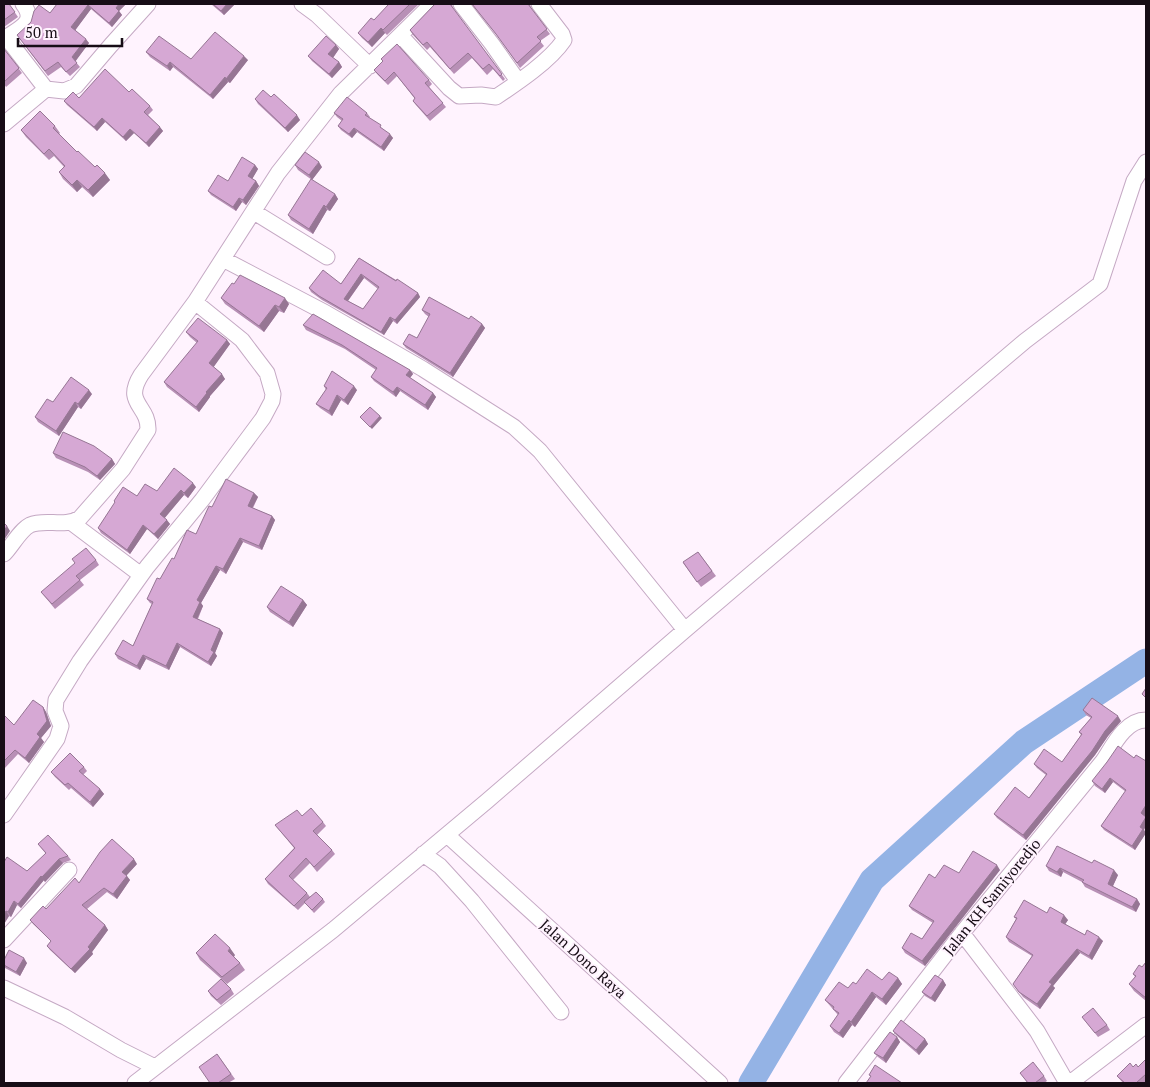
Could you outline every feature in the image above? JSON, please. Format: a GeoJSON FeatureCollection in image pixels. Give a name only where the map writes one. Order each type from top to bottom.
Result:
{"type":"FeatureCollection","features":[{"type":"Feature","properties":{"kind":"street"},"geometry":{"type":"LineString","coordinates":[[23,4],[28,11],[28,20],[5,38],[46,89],[64,92],[76,86],[148,4]]}},
{"type":"Feature","properties":{"kind":"street"},"geometry":{"type":"LineString","coordinates":[[302,4],[317,15],[370,66]]}},
{"type":"Feature","properties":{"kind":"street"},"geometry":{"type":"LineString","coordinates":[[4,554],[28,526],[36,523],[72,523],[80,518],[123,469],[148,430],[148,425],[134,396],[135,384],[195,302],[278,173],[342,93],[432,4]]}},
{"type":"Feature","properties":{"kind":"street"},"geometry":{"type":"LineString","coordinates":[[461,4],[518,81]]}},
{"type":"Feature","properties":{"kind":"street"},"geometry":{"type":"LineString","coordinates":[[400,36],[449,88],[459,96],[481,95],[496,97],[560,47],[564,40],[562,34],[539,4]]}},
{"type":"Feature","properties":{"kind":"street"},"geometry":{"type":"LineString","coordinates":[[4,124],[46,89]]}},
{"type":"Feature","properties":{"kind":"street"},"geometry":{"type":"LineString","coordinates":[[135,1083],[332,930],[1025,341],[1100,284],[1134,181],[1146,162]]}},
{"type":"Feature","properties":{"kind":"street"},"geometry":{"type":"LineString","coordinates":[[254,212],[327,257]]}},
{"type":"Feature","properties":{"kind":"street"},"geometry":{"type":"LineString","coordinates":[[223,259],[326,313],[415,364],[514,427],[540,451],[685,630]]}},
{"type":"Feature","properties":{"kind":"street"},"geometry":{"type":"LineString","coordinates":[[4,815],[58,739],[61,726],[55,711],[56,700],[80,661],[141,575],[263,418],[272,401],[273,394],[267,374],[242,340],[195,302]]}},
{"type":"Feature","properties":{"kind":"street"},"geometry":{"type":"LineString","coordinates":[[72,523],[141,575]]}},
{"type":"Feature","properties":{"kind":"street","name":"Jalan KH Samiyoredjo"},"geometry":{"type":"LineString","coordinates":[[846,1083],[962,934],[1103,761],[1124,731],[1133,723],[1146,720]]}},
{"type":"Feature","properties":{"kind":"street","name":"Jalan Dono Raya"},"geometry":{"type":"LineString","coordinates":[[447,834],[720,1083]]}},
{"type":"Feature","properties":{"kind":"street"},"geometry":{"type":"LineString","coordinates":[[423,854],[440,866],[472,901],[561,1012]]}},
{"type":"Feature","properties":{"kind":"street"},"geometry":{"type":"LineString","coordinates":[[4,940],[69,870]]}},
{"type":"Feature","properties":{"kind":"street"},"geometry":{"type":"LineString","coordinates":[[962,934],[1037,1031],[1068,1083],[1146,1025]]}},
{"type":"Feature","properties":{"kind":"street"},"geometry":{"type":"LineString","coordinates":[[4,988],[65,1017],[121,1050],[155,1067]]}},
{"type":"Feature","properties":{"kind":"building"},"geometry":{"type":"Polygon","coordinates":[[[4,4],[9,4],[15,12],[4,20],[4,4]]]}},
{"type":"Feature","properties":{"kind":"building"},"geometry":{"type":"Polygon","coordinates":[[[57,4],[119,4],[116,8],[119,11],[109,23],[88,5],[71,27],[86,39],[72,57],[77,63],[66,72],[58,62],[45,71],[17,35],[31,22],[34,11],[39,5],[50,13],[57,4]]]}},
{"type":"Feature","properties":{"kind":"building"},"geometry":{"type":"Polygon","coordinates":[[[213,4],[227,4],[221,11],[213,4]]]}},
{"type":"Feature","properties":{"kind":"building"},"geometry":{"type":"Polygon","coordinates":[[[388,4],[410,4],[383,30],[381,28],[368,42],[358,33],[371,18],[374,20],[388,4]]]}},
{"type":"Feature","properties":{"kind":"building"},"geometry":{"type":"Polygon","coordinates":[[[435,4],[450,4],[502,74],[500,76],[489,64],[483,69],[468,53],[450,69],[427,42],[423,45],[410,30],[435,4]]]}},
{"type":"Feature","properties":{"kind":"building"},"geometry":{"type":"Polygon","coordinates":[[[472,4],[528,4],[547,29],[537,37],[541,41],[517,63],[472,4]]]}},
{"type":"Feature","properties":{"kind":"building"},"geometry":{"type":"Polygon","coordinates":[[[215,32],[244,56],[226,79],[225,77],[210,95],[170,62],[167,66],[146,52],[159,36],[191,59],[215,32]]]}},
{"type":"Feature","properties":{"kind":"building"},"geometry":{"type":"Polygon","coordinates":[[[326,36],[336,45],[328,54],[339,62],[329,74],[308,56],[326,36]]]}},
{"type":"Feature","properties":{"kind":"building"},"geometry":{"type":"Polygon","coordinates":[[[397,44],[429,80],[425,83],[443,103],[427,116],[413,101],[415,98],[394,72],[385,81],[374,70],[383,61],[381,59],[397,44]]]}},
{"type":"Feature","properties":{"kind":"building"},"geometry":{"type":"Polygon","coordinates":[[[4,49],[19,68],[4,82],[4,49]]]}},
{"type":"Feature","properties":{"kind":"building"},"geometry":{"type":"Polygon","coordinates":[[[105,69],[129,92],[132,89],[150,106],[144,112],[160,127],[146,143],[130,129],[123,137],[102,118],[94,127],[64,101],[73,92],[79,98],[105,69]]]}},
{"type":"Feature","properties":{"kind":"building"},"geometry":{"type":"Polygon","coordinates":[[[263,90],[271,97],[274,94],[297,115],[285,128],[255,99],[263,90]]]}},
{"type":"Feature","properties":{"kind":"building"},"geometry":{"type":"Polygon","coordinates":[[[347,97],[367,113],[365,115],[381,125],[380,127],[390,134],[381,147],[354,128],[349,134],[338,126],[343,119],[334,113],[347,97]]]}},
{"type":"Feature","properties":{"kind":"building"},"geometry":{"type":"Polygon","coordinates":[[[40,111],[55,126],[53,128],[77,152],[95,167],[97,165],[105,173],[88,190],[77,180],[72,185],[59,172],[65,166],[49,149],[44,154],[21,130],[40,111]]]}},
{"type":"Feature","properties":{"kind":"building"},"geometry":{"type":"Polygon","coordinates":[[[305,152],[319,162],[309,175],[295,165],[305,152]]]}},
{"type":"Feature","properties":{"kind":"building"},"geometry":{"type":"Polygon","coordinates":[[[242,157],[255,165],[248,176],[256,181],[243,200],[239,198],[233,207],[208,191],[218,175],[228,181],[242,157]]]}},
{"type":"Feature","properties":{"kind":"building"},"geometry":{"type":"Polygon","coordinates":[[[311,179],[335,194],[326,207],[324,205],[309,229],[288,215],[311,179]]]}},
{"type":"Feature","properties":{"kind":"building"},"geometry":{"type":"Polygon","coordinates":[[[359,258],[418,293],[395,320],[390,317],[381,332],[319,296],[309,288],[323,270],[341,284],[359,258]],[[361,274],[344,299],[363,309],[379,287],[361,274]]]}},
{"type":"Feature","properties":{"kind":"building"},"geometry":{"type":"Polygon","coordinates":[[[240,275],[285,298],[279,307],[275,305],[259,326],[221,298],[240,275]]]}},
{"type":"Feature","properties":{"kind":"building"},"geometry":{"type":"Polygon","coordinates":[[[429,297],[469,319],[471,316],[482,324],[450,373],[403,344],[409,334],[417,338],[430,314],[422,310],[429,297]]]}},
{"type":"Feature","properties":{"kind":"building"},"geometry":{"type":"Polygon","coordinates":[[[313,314],[410,370],[406,375],[433,393],[425,405],[397,387],[393,392],[371,377],[377,368],[342,345],[303,325],[313,314]]]}},
{"type":"Feature","properties":{"kind":"building"},"geometry":{"type":"Polygon","coordinates":[[[198,318],[227,340],[209,363],[222,374],[196,407],[164,382],[198,341],[186,332],[198,318]]]}},
{"type":"Feature","properties":{"kind":"building"},"geometry":{"type":"Polygon","coordinates":[[[332,371],[354,386],[344,400],[337,395],[329,411],[316,404],[327,388],[324,386],[332,371]]]}},
{"type":"Feature","properties":{"kind":"building"},"geometry":{"type":"Polygon","coordinates":[[[71,377],[89,390],[78,404],[75,402],[56,431],[35,417],[47,399],[53,402],[71,377]]]}},
{"type":"Feature","properties":{"kind":"building"},"geometry":{"type":"Polygon","coordinates":[[[370,407],[380,416],[370,427],[360,417],[370,407]]]}},
{"type":"Feature","properties":{"kind":"building"},"geometry":{"type":"Polygon","coordinates":[[[63,432],[94,446],[112,459],[97,476],[85,467],[53,453],[63,432]]]}},
{"type":"Feature","properties":{"kind":"building"},"geometry":{"type":"Polygon","coordinates":[[[174,468],[193,483],[184,493],[181,490],[160,514],[167,520],[154,534],[143,525],[127,550],[98,528],[123,487],[137,496],[145,484],[157,491],[174,468]]]}},
{"type":"Feature","properties":{"kind":"building"},"geometry":{"type":"Polygon","coordinates":[[[226,479],[254,493],[248,506],[272,516],[259,546],[240,538],[223,569],[216,566],[197,600],[200,602],[193,617],[220,629],[211,650],[214,652],[208,662],[177,643],[166,666],[143,655],[137,666],[115,654],[123,640],[133,646],[153,602],[147,599],[157,578],[160,579],[172,558],[174,559],[187,530],[196,534],[209,506],[212,507],[226,479]]]}},
{"type":"Feature","properties":{"kind":"building"},"geometry":{"type":"Polygon","coordinates":[[[86,548],[96,560],[76,576],[80,580],[52,604],[41,592],[75,563],[72,559],[86,548]]]}},
{"type":"Feature","properties":{"kind":"building"},"geometry":{"type":"Polygon","coordinates":[[[698,552],[712,571],[697,582],[683,562],[698,552]]]}},
{"type":"Feature","properties":{"kind":"building"},"geometry":{"type":"Polygon","coordinates":[[[281,586],[303,600],[289,622],[267,607],[281,586]]]}},
{"type":"Feature","properties":{"kind":"building"},"geometry":{"type":"Polygon","coordinates":[[[1146,688],[1146,698],[1142,694],[1146,688]]]}},
{"type":"Feature","properties":{"kind":"building"},"geometry":{"type":"Polygon","coordinates":[[[1092,698],[1118,716],[1092,751],[1023,835],[994,814],[1015,787],[1029,798],[1047,774],[1034,764],[1044,749],[1062,762],[1082,734],[1079,732],[1092,717],[1083,710],[1092,698]]]}},
{"type":"Feature","properties":{"kind":"building"},"geometry":{"type":"Polygon","coordinates":[[[33,700],[43,707],[47,721],[37,734],[40,737],[25,758],[15,750],[4,761],[4,715],[14,725],[33,700]]]}},
{"type":"Feature","properties":{"kind":"building"},"geometry":{"type":"Polygon","coordinates":[[[1118,746],[1134,758],[1136,755],[1146,761],[1146,805],[1141,813],[1146,817],[1140,827],[1143,829],[1132,846],[1101,826],[1126,790],[1110,778],[1102,789],[1092,781],[1118,746]]]}},
{"type":"Feature","properties":{"kind":"building"},"geometry":{"type":"Polygon","coordinates":[[[70,753],[84,767],[79,771],[100,789],[90,802],[68,783],[65,785],[51,772],[70,753]]]}},
{"type":"Feature","properties":{"kind":"building"},"geometry":{"type":"Polygon","coordinates":[[[311,808],[323,822],[313,831],[332,850],[314,867],[306,858],[289,876],[307,893],[294,906],[265,879],[295,848],[275,825],[297,810],[302,816],[311,808]]]}},
{"type":"Feature","properties":{"kind":"building"},"geometry":{"type":"Polygon","coordinates":[[[48,835],[68,856],[59,859],[41,876],[18,904],[14,901],[8,912],[6,911],[4,915],[4,862],[7,857],[27,871],[46,853],[38,844],[48,835]]]}},
{"type":"Feature","properties":{"kind":"building"},"geometry":{"type":"Polygon","coordinates":[[[112,839],[134,859],[122,872],[127,876],[113,894],[104,888],[82,905],[105,925],[88,947],[90,949],[71,969],[47,946],[51,941],[30,920],[43,906],[46,909],[75,878],[79,883],[100,852],[112,839]]]}},
{"type":"Feature","properties":{"kind":"building"},"geometry":{"type":"Polygon","coordinates":[[[1057,846],[1092,863],[1094,860],[1114,870],[1108,884],[1137,899],[1132,907],[1082,882],[1084,880],[1060,868],[1057,872],[1046,866],[1057,846]]]}},
{"type":"Feature","properties":{"kind":"building"},"geometry":{"type":"Polygon","coordinates":[[[973,851],[997,865],[922,961],[902,948],[911,933],[922,939],[934,921],[909,906],[929,874],[935,878],[944,865],[959,873],[973,851]]]}},
{"type":"Feature","properties":{"kind":"building"},"geometry":{"type":"Polygon","coordinates":[[[316,892],[323,899],[312,910],[304,902],[316,892]]]}},
{"type":"Feature","properties":{"kind":"building"},"geometry":{"type":"Polygon","coordinates":[[[1024,900],[1047,913],[1050,907],[1064,915],[1061,922],[1085,935],[1087,930],[1099,937],[1089,956],[1077,949],[1049,982],[1052,984],[1037,1004],[1019,992],[1013,984],[1033,955],[1006,937],[1017,918],[1014,917],[1024,900]]]}},
{"type":"Feature","properties":{"kind":"building"},"geometry":{"type":"Polygon","coordinates":[[[215,934],[230,948],[228,951],[240,963],[222,977],[196,953],[215,934]]]}},
{"type":"Feature","properties":{"kind":"building"},"geometry":{"type":"Polygon","coordinates":[[[9,950],[24,958],[16,972],[4,965],[4,960],[9,950]]]}},
{"type":"Feature","properties":{"kind":"building"},"geometry":{"type":"Polygon","coordinates":[[[1146,962],[1146,998],[1129,984],[1136,976],[1133,974],[1139,965],[1142,967],[1146,962]]]}},
{"type":"Feature","properties":{"kind":"building"},"geometry":{"type":"Polygon","coordinates":[[[867,969],[882,980],[889,972],[898,978],[882,999],[872,992],[851,1022],[849,1020],[839,1033],[830,1026],[839,1013],[825,1000],[839,982],[848,988],[853,982],[856,984],[867,969]]]}},
{"type":"Feature","properties":{"kind":"building"},"geometry":{"type":"Polygon","coordinates":[[[935,975],[943,980],[931,998],[922,992],[935,975]]]}},
{"type":"Feature","properties":{"kind":"building"},"geometry":{"type":"Polygon","coordinates":[[[221,979],[231,989],[217,1000],[208,991],[221,979]]]}},
{"type":"Feature","properties":{"kind":"building"},"geometry":{"type":"Polygon","coordinates":[[[1093,1008],[1107,1025],[1095,1033],[1082,1017],[1093,1008]]]}},
{"type":"Feature","properties":{"kind":"building"},"geometry":{"type":"Polygon","coordinates":[[[901,1020],[925,1039],[916,1050],[893,1031],[901,1020]]]}},
{"type":"Feature","properties":{"kind":"building"},"geometry":{"type":"Polygon","coordinates":[[[890,1032],[897,1037],[883,1058],[874,1053],[890,1032]]]}},
{"type":"Feature","properties":{"kind":"building"},"geometry":{"type":"Polygon","coordinates":[[[217,1054],[231,1074],[218,1083],[210,1083],[199,1067],[217,1054]]]}},
{"type":"Feature","properties":{"kind":"building"},"geometry":{"type":"Polygon","coordinates":[[[1146,1059],[1146,1074],[1136,1083],[1125,1083],[1117,1076],[1130,1063],[1133,1067],[1136,1064],[1138,1067],[1146,1059]]]}},
{"type":"Feature","properties":{"kind":"building"},"geometry":{"type":"Polygon","coordinates":[[[1033,1062],[1044,1076],[1035,1083],[1028,1083],[1020,1073],[1033,1062]]]}},
{"type":"Feature","properties":{"kind":"building"},"geometry":{"type":"Polygon","coordinates":[[[875,1065],[902,1083],[866,1083],[875,1065]]]}},
{"type":"Feature","properties":{"kind":"waterway"},"geometry":{"type":"LineString","coordinates":[[751,1083],[872,880],[1024,742],[1146,661]]}}]}
